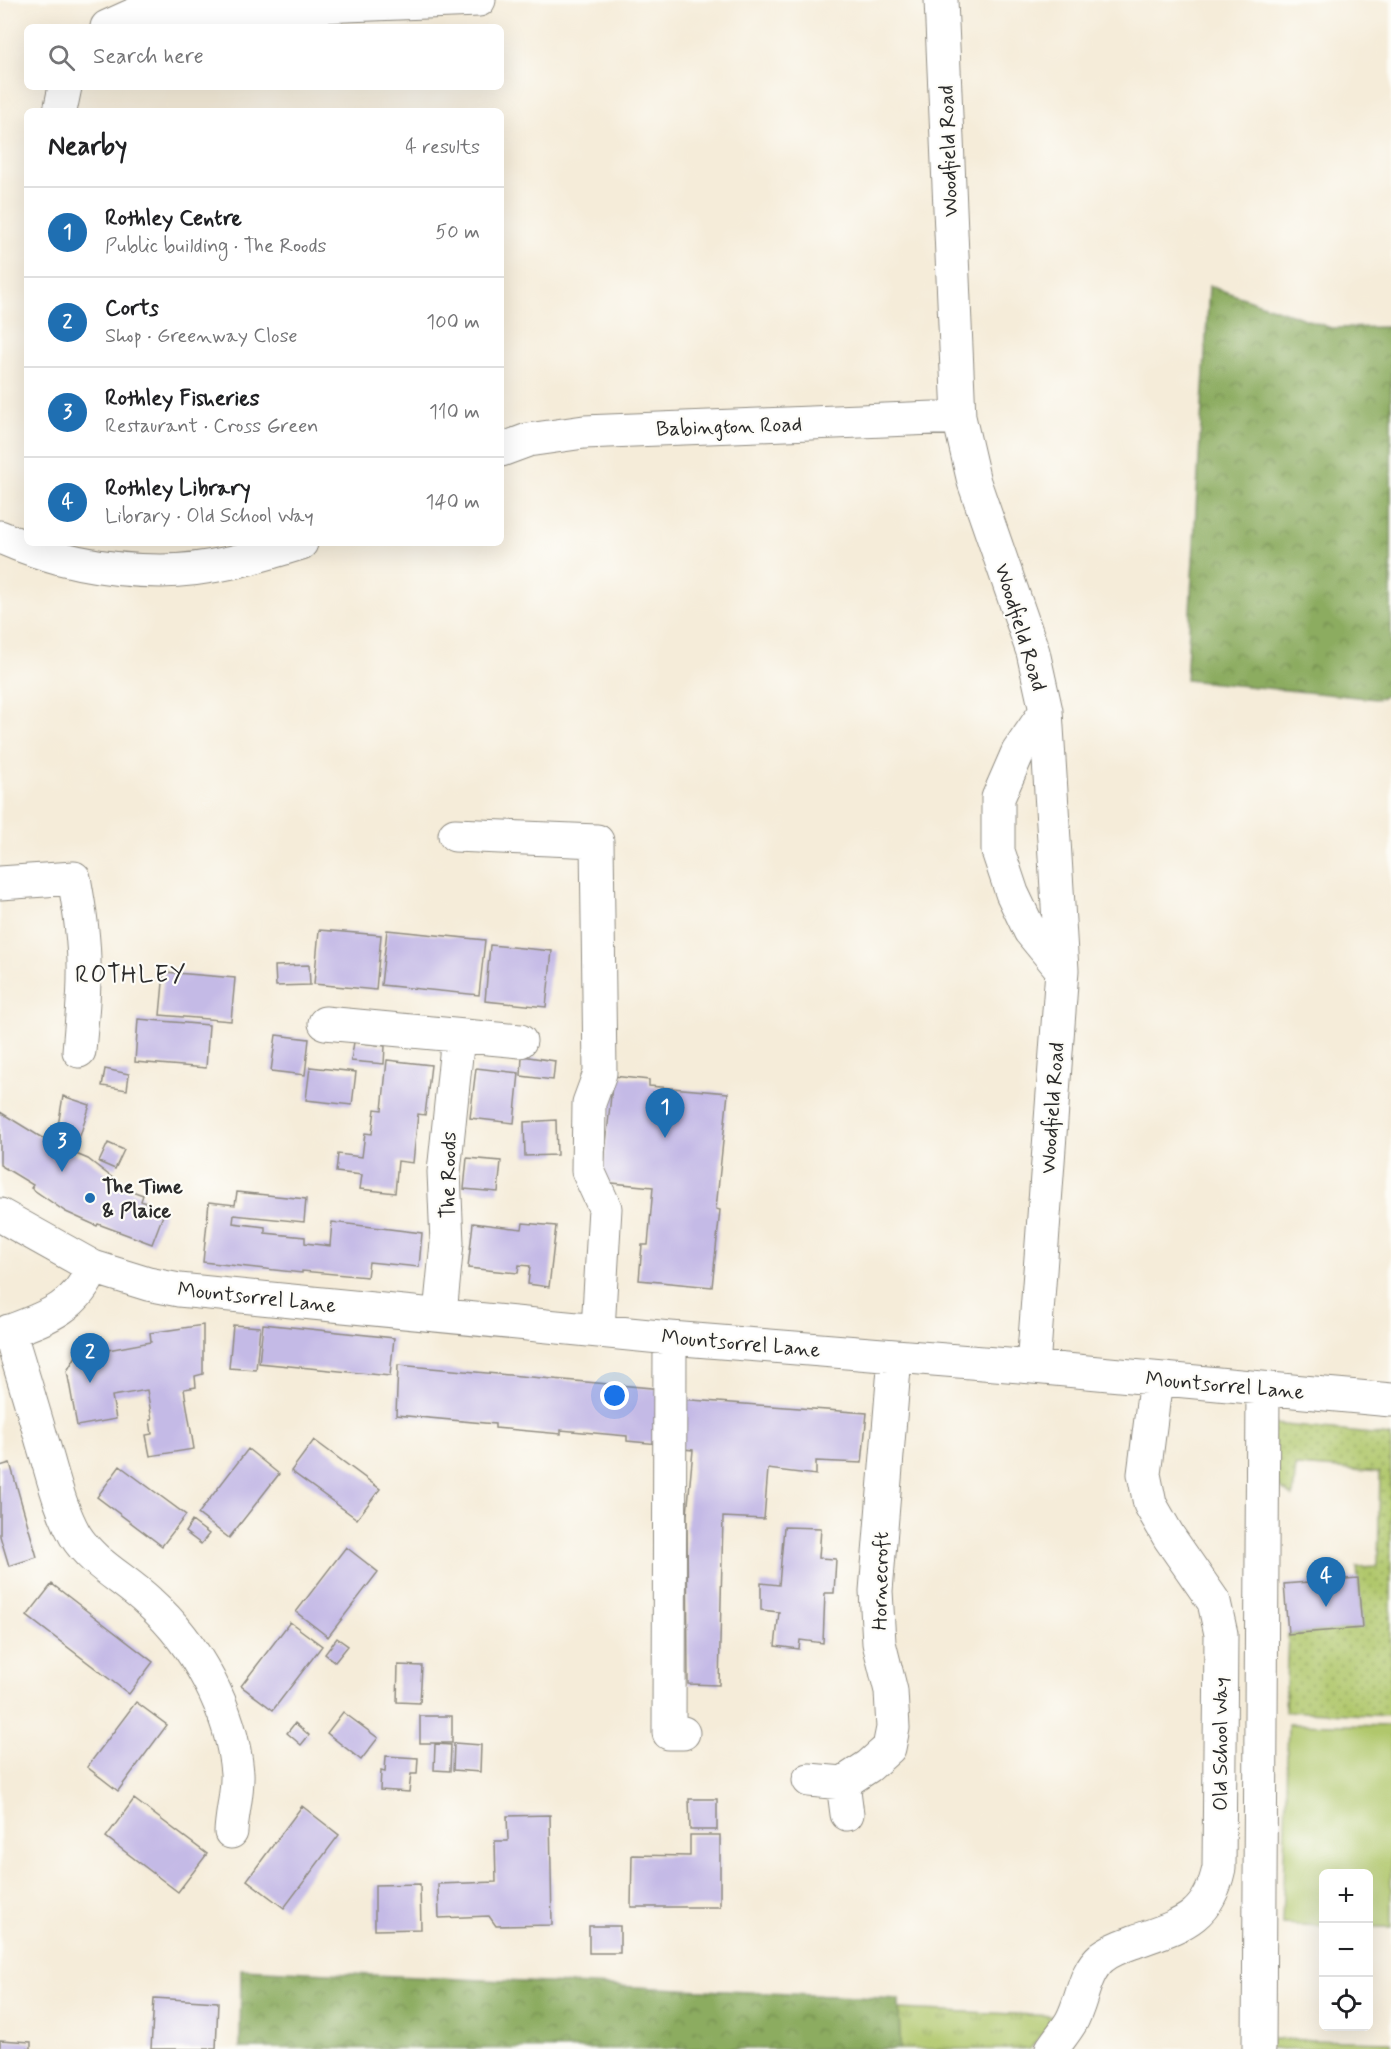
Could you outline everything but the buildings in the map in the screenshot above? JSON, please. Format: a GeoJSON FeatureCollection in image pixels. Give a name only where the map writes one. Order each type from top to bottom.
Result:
{"type":"FeatureCollection","features":[{"type":"Feature","properties":{"kind":"street"},"geometry":{"type":"LineString","coordinates":[[114,24],[138,13],[479,0]]}},
{"type":"Feature","properties":{"kind":"street","name":"Woodfield Road"},"geometry":{"type":"LineString","coordinates":[[941,0],[959,417],[974,482],[1033,652],[1046,711],[1062,970],[1033,1367]]}},
{"type":"Feature","properties":{"kind":"street"},"geometry":{"type":"LineString","coordinates":[[61,108],[64,90]]}},
{"type":"Feature","properties":{"kind":"street","name":"Babington Road"},"geometry":{"type":"LineString","coordinates":[[504,449],[528,440],[584,432],[959,417]]}},
{"type":"Feature","properties":{"kind":"street"},"geometry":{"type":"LineString","coordinates":[[33,546],[56,557],[99,566],[161,571],[213,566],[290,546]]}},
{"type":"Feature","properties":{"kind":"street"},"geometry":{"type":"LineString","coordinates":[[1046,711],[1018,752],[998,798],[999,851],[1012,893],[1030,931],[1062,970]]}},
{"type":"Feature","properties":{"kind":"street"},"geometry":{"type":"LineString","coordinates":[[455,835],[597,841],[600,1073],[589,1103],[588,1171],[605,1208],[598,1330]]}},
{"type":"Feature","properties":{"kind":"street"},"geometry":{"type":"LineString","coordinates":[[0,883],[74,878],[81,917],[84,960],[79,1051]]}},
{"type":"Feature","properties":{"kind":"street"},"geometry":{"type":"LineString","coordinates":[[325,1023],[520,1041]]}},
{"type":"Feature","properties":{"kind":"street","name":"The Roods"},"geometry":{"type":"LineString","coordinates":[[440,1314],[447,1243],[444,1172],[458,1036]]}},
{"type":"Feature","properties":{"kind":"street","name":"Mountsorrel Lane"},"geometry":{"type":"LineString","coordinates":[[0,1215],[93,1267],[148,1284],[179,1290],[670,1338],[1033,1367],[1391,1400]]}},
{"type":"Feature","properties":{"kind":"street"},"geometry":{"type":"LineString","coordinates":[[93,1267],[87,1282],[67,1305],[5,1333],[58,1493],[76,1536],[89,1554],[150,1602],[176,1630],[197,1658],[214,1689],[230,1739],[237,1773],[231,1832]]}},
{"type":"Feature","properties":{"kind":"street"},"geometry":{"type":"LineString","coordinates":[[670,1338],[669,1733],[683,1733]]}},
{"type":"Feature","properties":{"kind":"street","name":"Hornecroft"},"geometry":{"type":"LineString","coordinates":[[809,1780],[845,1798],[869,1766],[889,1748],[893,1728],[891,1691],[879,1643],[876,1590],[895,1356]]}},
{"type":"Feature","properties":{"kind":"street","name":"Old School Way"},"geometry":{"type":"LineString","coordinates":[[1052,2049],[1071,2023],[1090,1970],[1096,1963],[1103,1956],[1120,1947],[1168,1931],[1191,1918],[1205,1906],[1215,1889],[1219,1868],[1221,1634],[1214,1602],[1169,1537],[1150,1504],[1144,1474],[1156,1378]]}},
{"type":"Feature","properties":{"kind":"street"},"geometry":{"type":"LineString","coordinates":[[1259,2049],[1263,1389]]}},
{"type":"Feature","properties":{"kind":"green space"},"geometry":{"type":"Polygon","coordinates":[[[1209,286],[1331,328],[1391,327],[1391,694],[1377,699],[1186,680],[1209,286]]]}},
{"type":"Feature","properties":{"kind":"green space"},"geometry":{"type":"Polygon","coordinates":[[[1264,1423],[1391,1436],[1391,1716],[1285,1711],[1288,1634],[1362,1627],[1357,1567],[1378,1566],[1380,1472],[1296,1466],[1293,1497],[1277,1486],[1264,1423]]]}},
{"type":"Feature","properties":{"kind":"green space"},"geometry":{"type":"Polygon","coordinates":[[[1288,1724],[1391,1726],[1391,1927],[1373,1927],[1373,1869],[1319,1869],[1319,1926],[1282,1924],[1288,1724]]]}},
{"type":"Feature","properties":{"kind":"green space"},"geometry":{"type":"Polygon","coordinates":[[[241,1969],[899,1999],[900,2049],[240,2048],[241,1969]]]}},
{"type":"Feature","properties":{"kind":"green space"},"geometry":{"type":"Polygon","coordinates":[[[899,2009],[1056,2016],[1030,2049],[900,2049],[899,2009]]]}},
{"type":"Feature","properties":{"kind":"green space"},"geometry":{"type":"Polygon","coordinates":[[[1270,2039],[1391,2042],[1391,2049],[1270,2049],[1270,2039]]]}},
{"type":"Feature","properties":{"kind":"place","name":"Rothley Centre"},"geometry":{"type":"Point","coordinates":[665,1138]}},
{"type":"Feature","properties":{"kind":"place","name":"Rothley Fisheries"},"geometry":{"type":"Point","coordinates":[62,1172]}},
{"type":"Feature","properties":{"kind":"place","name":"The Time & Plaice"},"geometry":{"type":"Point","coordinates":[90,1198]}},
{"type":"Feature","properties":{"kind":"place","name":"Corts"},"geometry":{"type":"Point","coordinates":[90,1383]}},
{"type":"Feature","properties":{"kind":"place","name":"Rothley Library"},"geometry":{"type":"Point","coordinates":[1326,1607]}},
{"type":"Feature","properties":{"kind":"district","name":"ROTHLEY"},"geometry":{"type":"Point","coordinates":[131,974]}}]}
